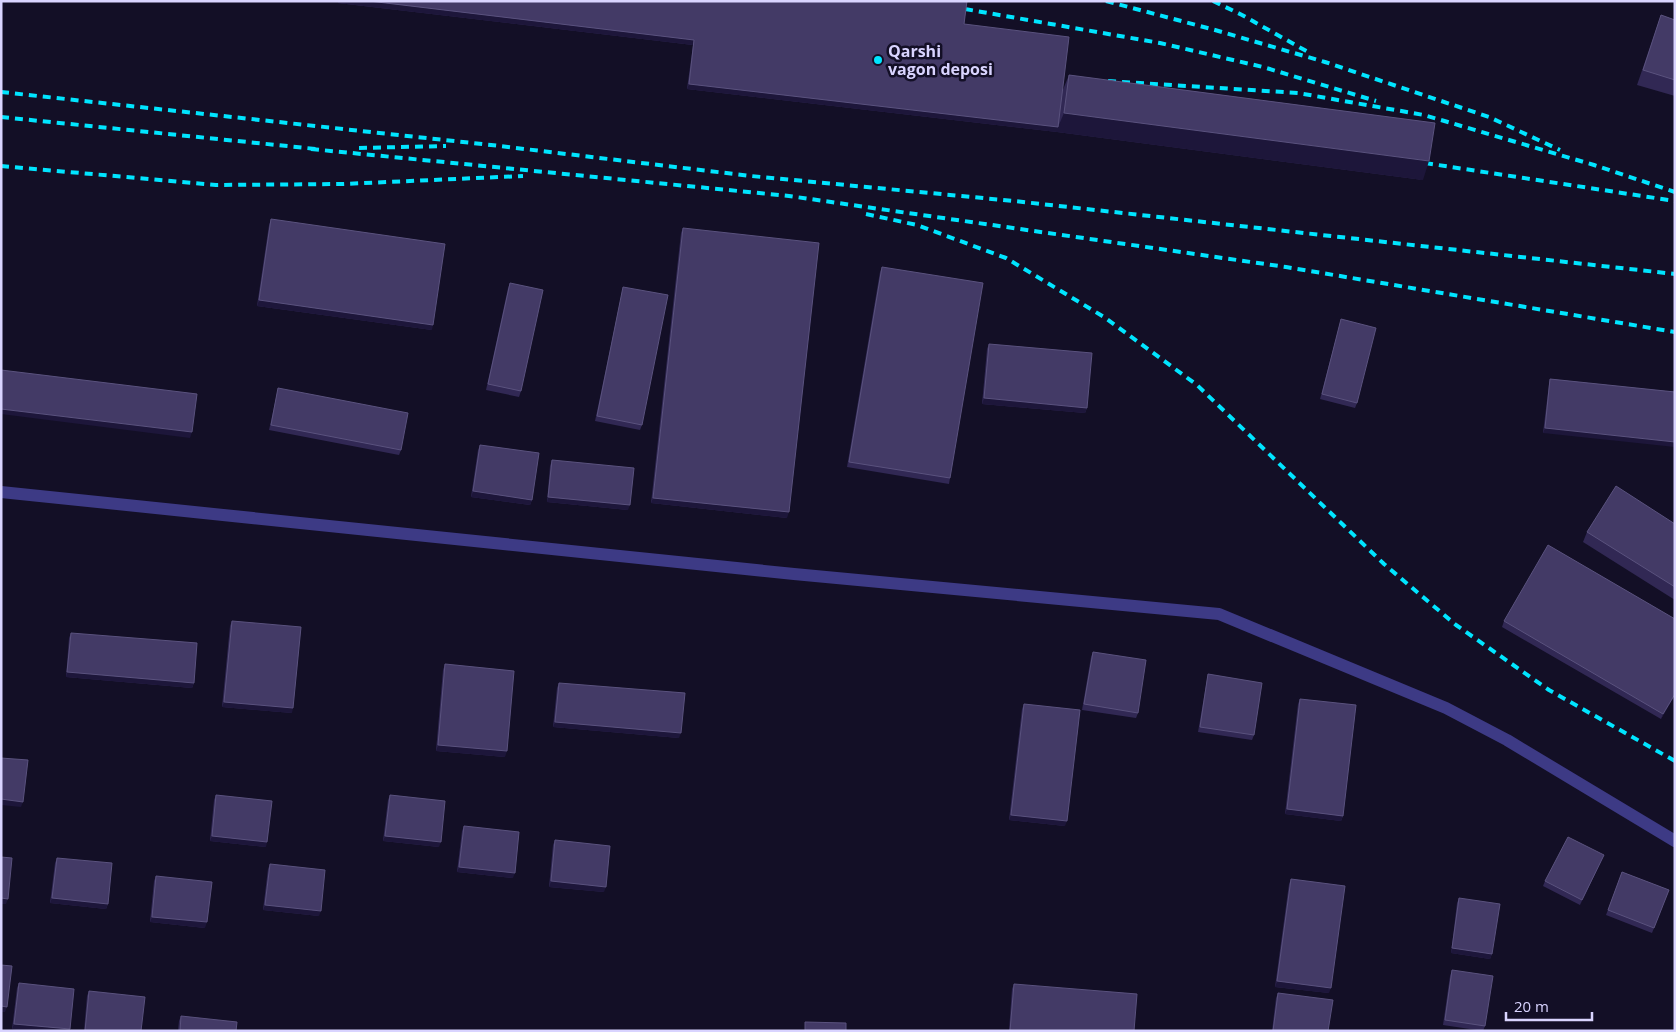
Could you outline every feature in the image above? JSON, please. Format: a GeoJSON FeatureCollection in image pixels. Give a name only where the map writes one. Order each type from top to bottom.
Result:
{"type":"FeatureCollection","features":[{"type":"Feature","properties":{"kind":"street"},"geometry":{"type":"LineString","coordinates":[[1,492],[794,574],[1219,614],[1446,708],[1507,740],[1675,841]]}},
{"type":"Feature","properties":{"kind":"building","name":"Qarshi vagon deposi"},"geometry":{"type":"Polygon","coordinates":[[[369,1],[967,1],[964,24],[1069,37],[1058,127],[689,84],[694,40],[369,1]]]}},
{"type":"Feature","properties":{"kind":"building"},"geometry":{"type":"Polygon","coordinates":[[[1661,15],[1675,20],[1675,80],[1643,70],[1661,15]]]}},
{"type":"Feature","properties":{"kind":"building"},"geometry":{"type":"Polygon","coordinates":[[[1069,75],[1435,123],[1429,161],[1064,113],[1069,75]]]}},
{"type":"Feature","properties":{"kind":"building"},"geometry":{"type":"Polygon","coordinates":[[[271,219],[445,244],[433,325],[259,300],[271,219]]]}},
{"type":"Feature","properties":{"kind":"building"},"geometry":{"type":"Polygon","coordinates":[[[683,228],[819,243],[789,512],[653,498],[683,228]]]}},
{"type":"Feature","properties":{"kind":"building"},"geometry":{"type":"Polygon","coordinates":[[[882,267],[983,283],[950,478],[849,462],[882,267]]]}},
{"type":"Feature","properties":{"kind":"building"},"geometry":{"type":"Polygon","coordinates":[[[510,283],[543,290],[521,391],[488,384],[510,283]]]}},
{"type":"Feature","properties":{"kind":"building"},"geometry":{"type":"Polygon","coordinates":[[[623,287],[668,295],[642,425],[597,416],[623,287]]]}},
{"type":"Feature","properties":{"kind":"building"},"geometry":{"type":"Polygon","coordinates":[[[1341,319],[1376,328],[1357,403],[1322,394],[1341,319]]]}},
{"type":"Feature","properties":{"kind":"building"},"geometry":{"type":"Polygon","coordinates":[[[989,344],[1092,353],[1087,408],[984,398],[989,344]]]}},
{"type":"Feature","properties":{"kind":"building"},"geometry":{"type":"Polygon","coordinates":[[[1,370],[197,394],[192,432],[1,409],[1,370]]]}},
{"type":"Feature","properties":{"kind":"building"},"geometry":{"type":"Polygon","coordinates":[[[1550,379],[1675,392],[1675,442],[1545,428],[1550,379]]]}},
{"type":"Feature","properties":{"kind":"building"},"geometry":{"type":"Polygon","coordinates":[[[278,388],[408,413],[401,450],[271,425],[278,388]]]}},
{"type":"Feature","properties":{"kind":"building"},"geometry":{"type":"Polygon","coordinates":[[[480,445],[539,453],[532,500],[473,491],[480,445]]]}},
{"type":"Feature","properties":{"kind":"building"},"geometry":{"type":"Polygon","coordinates":[[[552,460],[634,468],[630,505],[548,497],[552,460]]]}},
{"type":"Feature","properties":{"kind":"building"},"geometry":{"type":"Polygon","coordinates":[[[1616,486],[1675,524],[1675,587],[1587,532],[1616,486]]]}},
{"type":"Feature","properties":{"kind":"building"},"geometry":{"type":"Polygon","coordinates":[[[1548,545],[1675,619],[1675,694],[1663,714],[1504,621],[1548,545]]]}},
{"type":"Feature","properties":{"kind":"building"},"geometry":{"type":"Polygon","coordinates":[[[232,621],[301,627],[293,708],[224,702],[232,621]]]}},
{"type":"Feature","properties":{"kind":"building"},"geometry":{"type":"Polygon","coordinates":[[[71,633],[197,643],[194,683],[67,672],[71,633]]]}},
{"type":"Feature","properties":{"kind":"building"},"geometry":{"type":"Polygon","coordinates":[[[1093,652],[1146,660],[1138,713],[1084,704],[1093,652]]]}},
{"type":"Feature","properties":{"kind":"building"},"geometry":{"type":"Polygon","coordinates":[[[445,664],[514,671],[507,751],[438,745],[445,664]]]}},
{"type":"Feature","properties":{"kind":"building"},"geometry":{"type":"Polygon","coordinates":[[[1208,674],[1262,683],[1254,735],[1200,727],[1208,674]]]}},
{"type":"Feature","properties":{"kind":"building"},"geometry":{"type":"Polygon","coordinates":[[[559,683],[685,693],[681,733],[555,722],[559,683]]]}},
{"type":"Feature","properties":{"kind":"building"},"geometry":{"type":"Polygon","coordinates":[[[1300,699],[1356,705],[1343,816],[1287,809],[1300,699]]]}},
{"type":"Feature","properties":{"kind":"building"},"geometry":{"type":"Polygon","coordinates":[[[1024,704],[1080,710],[1067,821],[1011,815],[1024,704]]]}},
{"type":"Feature","properties":{"kind":"building"},"geometry":{"type":"Polygon","coordinates":[[[1,758],[28,760],[23,802],[1,799],[1,758]]]}},
{"type":"Feature","properties":{"kind":"building"},"geometry":{"type":"Polygon","coordinates":[[[216,795],[272,801],[267,842],[212,836],[216,795]]]}},
{"type":"Feature","properties":{"kind":"building"},"geometry":{"type":"Polygon","coordinates":[[[390,795],[445,801],[441,842],[385,836],[390,795]]]}},
{"type":"Feature","properties":{"kind":"building"},"geometry":{"type":"Polygon","coordinates":[[[464,826],[519,832],[515,873],[459,867],[464,826]]]}},
{"type":"Feature","properties":{"kind":"building"},"geometry":{"type":"Polygon","coordinates":[[[1568,837],[1604,855],[1582,900],[1545,881],[1568,837]]]}},
{"type":"Feature","properties":{"kind":"building"},"geometry":{"type":"Polygon","coordinates":[[[555,840],[610,846],[606,887],[551,881],[555,840]]]}},
{"type":"Feature","properties":{"kind":"building"},"geometry":{"type":"Polygon","coordinates":[[[1,857],[12,858],[8,899],[1,898],[1,857]]]}},
{"type":"Feature","properties":{"kind":"building"},"geometry":{"type":"Polygon","coordinates":[[[57,858],[112,863],[108,904],[52,898],[57,858]]]}},
{"type":"Feature","properties":{"kind":"building"},"geometry":{"type":"Polygon","coordinates":[[[270,864],[325,870],[321,911],[265,905],[270,864]]]}},
{"type":"Feature","properties":{"kind":"building"},"geometry":{"type":"Polygon","coordinates":[[[1622,872],[1669,890],[1654,928],[1608,910],[1622,872]]]}},
{"type":"Feature","properties":{"kind":"building"},"geometry":{"type":"Polygon","coordinates":[[[156,876],[212,882],[207,922],[152,917],[156,876]]]}},
{"type":"Feature","properties":{"kind":"building"},"geometry":{"type":"Polygon","coordinates":[[[1291,879],[1345,886],[1331,988],[1277,981],[1291,879]]]}},
{"type":"Feature","properties":{"kind":"building"},"geometry":{"type":"Polygon","coordinates":[[[1459,898],[1500,904],[1492,954],[1452,948],[1459,898]]]}},
{"type":"Feature","properties":{"kind":"building"},"geometry":{"type":"Polygon","coordinates":[[[1,965],[12,966],[7,1007],[1,1006],[1,965]]]}},
{"type":"Feature","properties":{"kind":"building"},"geometry":{"type":"Polygon","coordinates":[[[1452,970],[1493,976],[1485,1026],[1445,1020],[1452,970]]]}},
{"type":"Feature","properties":{"kind":"building"},"geometry":{"type":"Polygon","coordinates":[[[19,983],[74,989],[70,1029],[14,1024],[19,983]]]}},
{"type":"Feature","properties":{"kind":"building"},"geometry":{"type":"Polygon","coordinates":[[[1014,984],[1137,994],[1134,1031],[1010,1031],[1014,984]]]}},
{"type":"Feature","properties":{"kind":"building"},"geometry":{"type":"Polygon","coordinates":[[[89,991],[145,997],[141,1031],[85,1031],[89,991]]]}},
{"type":"Feature","properties":{"kind":"building"},"geometry":{"type":"Polygon","coordinates":[[[1278,993],[1333,1000],[1328,1031],[1273,1031],[1278,993]]]}},
{"type":"Feature","properties":{"kind":"building"},"geometry":{"type":"Polygon","coordinates":[[[181,1016],[237,1022],[236,1031],[180,1031],[181,1016]]]}},
{"type":"Feature","properties":{"kind":"building"},"geometry":{"type":"Polygon","coordinates":[[[805,1022],[846,1023],[846,1031],[805,1031],[805,1022]]]}},
{"type":"Feature","properties":{"kind":"railway"},"geometry":{"type":"LineString","coordinates":[[1106,1],[1325,62],[1489,117],[1560,150]]}},
{"type":"Feature","properties":{"kind":"railway"},"geometry":{"type":"LineString","coordinates":[[1213,1],[1308,52]]}},
{"type":"Feature","properties":{"kind":"railway"},"geometry":{"type":"LineString","coordinates":[[965,9],[1160,43],[1263,67],[1376,101]]}},
{"type":"Feature","properties":{"kind":"railway"},"geometry":{"type":"LineString","coordinates":[[1108,81],[1298,93],[1424,115],[1594,165],[1675,192]]}},
{"type":"Feature","properties":{"kind":"railway"},"geometry":{"type":"LineString","coordinates":[[1,92],[491,145],[751,176],[1014,201],[1675,274]]}},
{"type":"Feature","properties":{"kind":"railway"},"geometry":{"type":"LineString","coordinates":[[1,117],[316,149]]}},
{"type":"Feature","properties":{"kind":"railway"},"geometry":{"type":"LineString","coordinates":[[359,148],[446,146]]}},
{"type":"Feature","properties":{"kind":"railway"},"geometry":{"type":"LineString","coordinates":[[311,149],[789,196],[1286,267],[1675,332]]}},
{"type":"Feature","properties":{"kind":"railway"},"geometry":{"type":"LineString","coordinates":[[1425,163],[1675,201]]}},
{"type":"Feature","properties":{"kind":"railway"},"geometry":{"type":"LineString","coordinates":[[1,166],[216,185],[342,184],[523,176]]}},
{"type":"Feature","properties":{"kind":"railway"},"geometry":{"type":"LineString","coordinates":[[866,214],[917,225],[1006,258],[1104,317],[1197,385],[1384,564],[1456,625],[1549,690],[1675,761]]}},
{"type":"Feature","properties":{"kind":"place","name":"Qarshi vagon deposi"},"geometry":{"type":"Point","coordinates":[878,60]}}]}
